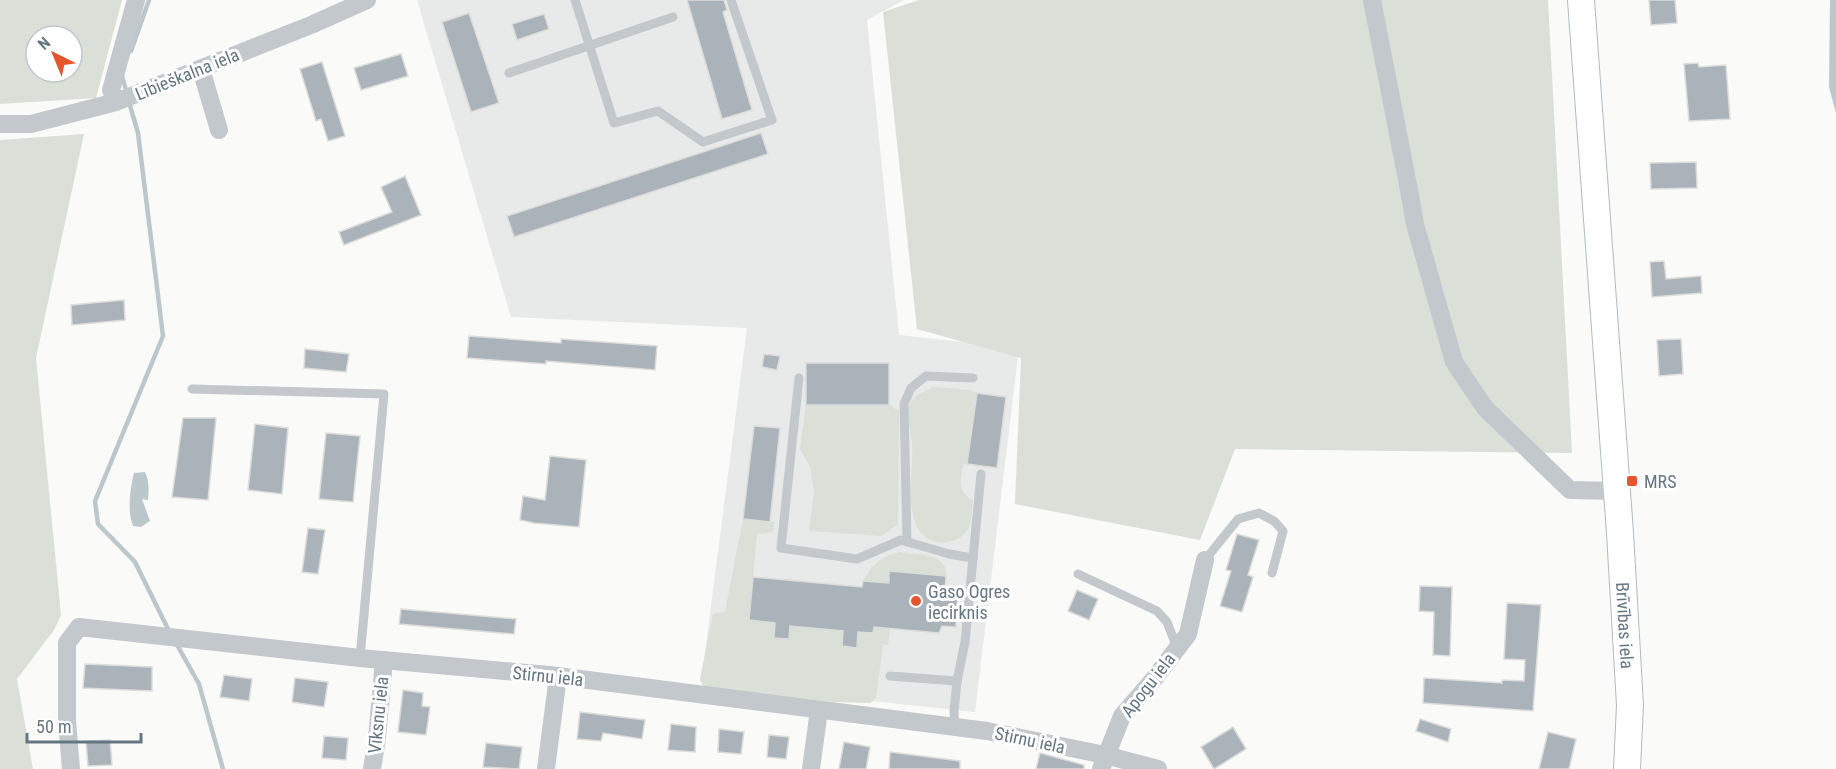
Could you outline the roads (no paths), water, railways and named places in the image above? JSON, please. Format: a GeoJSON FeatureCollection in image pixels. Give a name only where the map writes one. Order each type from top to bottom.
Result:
{"type":"FeatureCollection","features":[{"type":"Feature","properties":{"kind":"main road","name":"Brīvības iela"},"geometry":{"type":"LineString","coordinates":[[1581,0],[1617,486],[1630,705],[1628,769]]}},
{"type":"Feature","properties":{"kind":"street"},"geometry":{"type":"LineString","coordinates":[[116,102],[111,90],[136,0]]}},
{"type":"Feature","properties":{"kind":"street","name":"Lībieškalna iela"},"geometry":{"type":"LineString","coordinates":[[0,124],[31,124],[116,102],[368,0]]}},
{"type":"Feature","properties":{"kind":"street"},"geometry":{"type":"LineString","coordinates":[[1372,0],[1414,224],[1454,362],[1485,408],[1570,490],[1617,486]]}},
{"type":"Feature","properties":{"kind":"street"},"geometry":{"type":"LineString","coordinates":[[201,69],[219,130]]}},
{"type":"Feature","properties":{"kind":"street","name":"Apogu iela"},"geometry":{"type":"LineString","coordinates":[[1103,762],[1122,716],[1188,634],[1205,560]]}},
{"type":"Feature","properties":{"kind":"street","name":"Stirnu iela"},"geometry":{"type":"LineString","coordinates":[[71,769],[67,721],[67,643],[80,627],[360,658],[558,676],[987,731],[1103,762],[1158,769]]}},
{"type":"Feature","properties":{"kind":"street","name":"Vīksnu iela"},"geometry":{"type":"LineString","coordinates":[[372,769],[378,738],[384,660]]}},
{"type":"Feature","properties":{"kind":"street"},"geometry":{"type":"LineString","coordinates":[[546,769],[558,676]]}},
{"type":"Feature","properties":{"kind":"street"},"geometry":{"type":"LineString","coordinates":[[811,769],[819,710]]}},
{"type":"Feature","properties":{"kind":"lane"},"geometry":{"type":"LineString","coordinates":[[575,0],[614,123],[658,111],[703,142],[772,120],[731,0]]}},
{"type":"Feature","properties":{"kind":"lane"},"geometry":{"type":"LineString","coordinates":[[509,73],[673,17]]}},
{"type":"Feature","properties":{"kind":"lane"},"geometry":{"type":"LineString","coordinates":[[907,542],[904,404],[911,388],[926,376],[973,378]]}},
{"type":"Feature","properties":{"kind":"lane"},"geometry":{"type":"LineString","coordinates":[[799,378],[781,548],[857,559],[900,540],[949,554],[973,558]]}},
{"type":"Feature","properties":{"kind":"lane"},"geometry":{"type":"LineString","coordinates":[[192,389],[384,394],[360,658]]}},
{"type":"Feature","properties":{"kind":"lane"},"geometry":{"type":"LineString","coordinates":[[955,727],[957,681],[965,642],[981,474]]}},
{"type":"Feature","properties":{"kind":"lane"},"geometry":{"type":"LineString","coordinates":[[1205,560],[1238,519],[1259,513],[1274,521],[1283,531],[1272,573]]}},
{"type":"Feature","properties":{"kind":"lane","name":"Apogu iela"},"geometry":{"type":"LineString","coordinates":[[1078,574],[1157,611],[1167,622],[1177,648]]}},
{"type":"Feature","properties":{"kind":"lane"},"geometry":{"type":"LineString","coordinates":[[890,676],[957,681]]}},
{"type":"Feature","properties":{"kind":"waterway"},"geometry":{"type":"LineString","coordinates":[[131,51],[149,0]]}},
{"type":"Feature","properties":{"kind":"waterway"},"geometry":{"type":"LineString","coordinates":[[122,76],[127,94]]}},
{"type":"Feature","properties":{"kind":"waterway"},"geometry":{"type":"LineString","coordinates":[[129,102],[138,133],[163,336],[95,501],[98,524],[135,562],[170,633]]}},
{"type":"Feature","properties":{"kind":"waterway"},"geometry":{"type":"LineString","coordinates":[[176,643],[199,684],[223,769]]}},
{"type":"Feature","properties":{"kind":"place","name":"MRS"},"geometry":{"type":"Point","coordinates":[1632,481]}},
{"type":"Feature","properties":{"kind":"place","name":"Gaso Ogres iecirknis"},"geometry":{"type":"Point","coordinates":[916,601]}}]}
